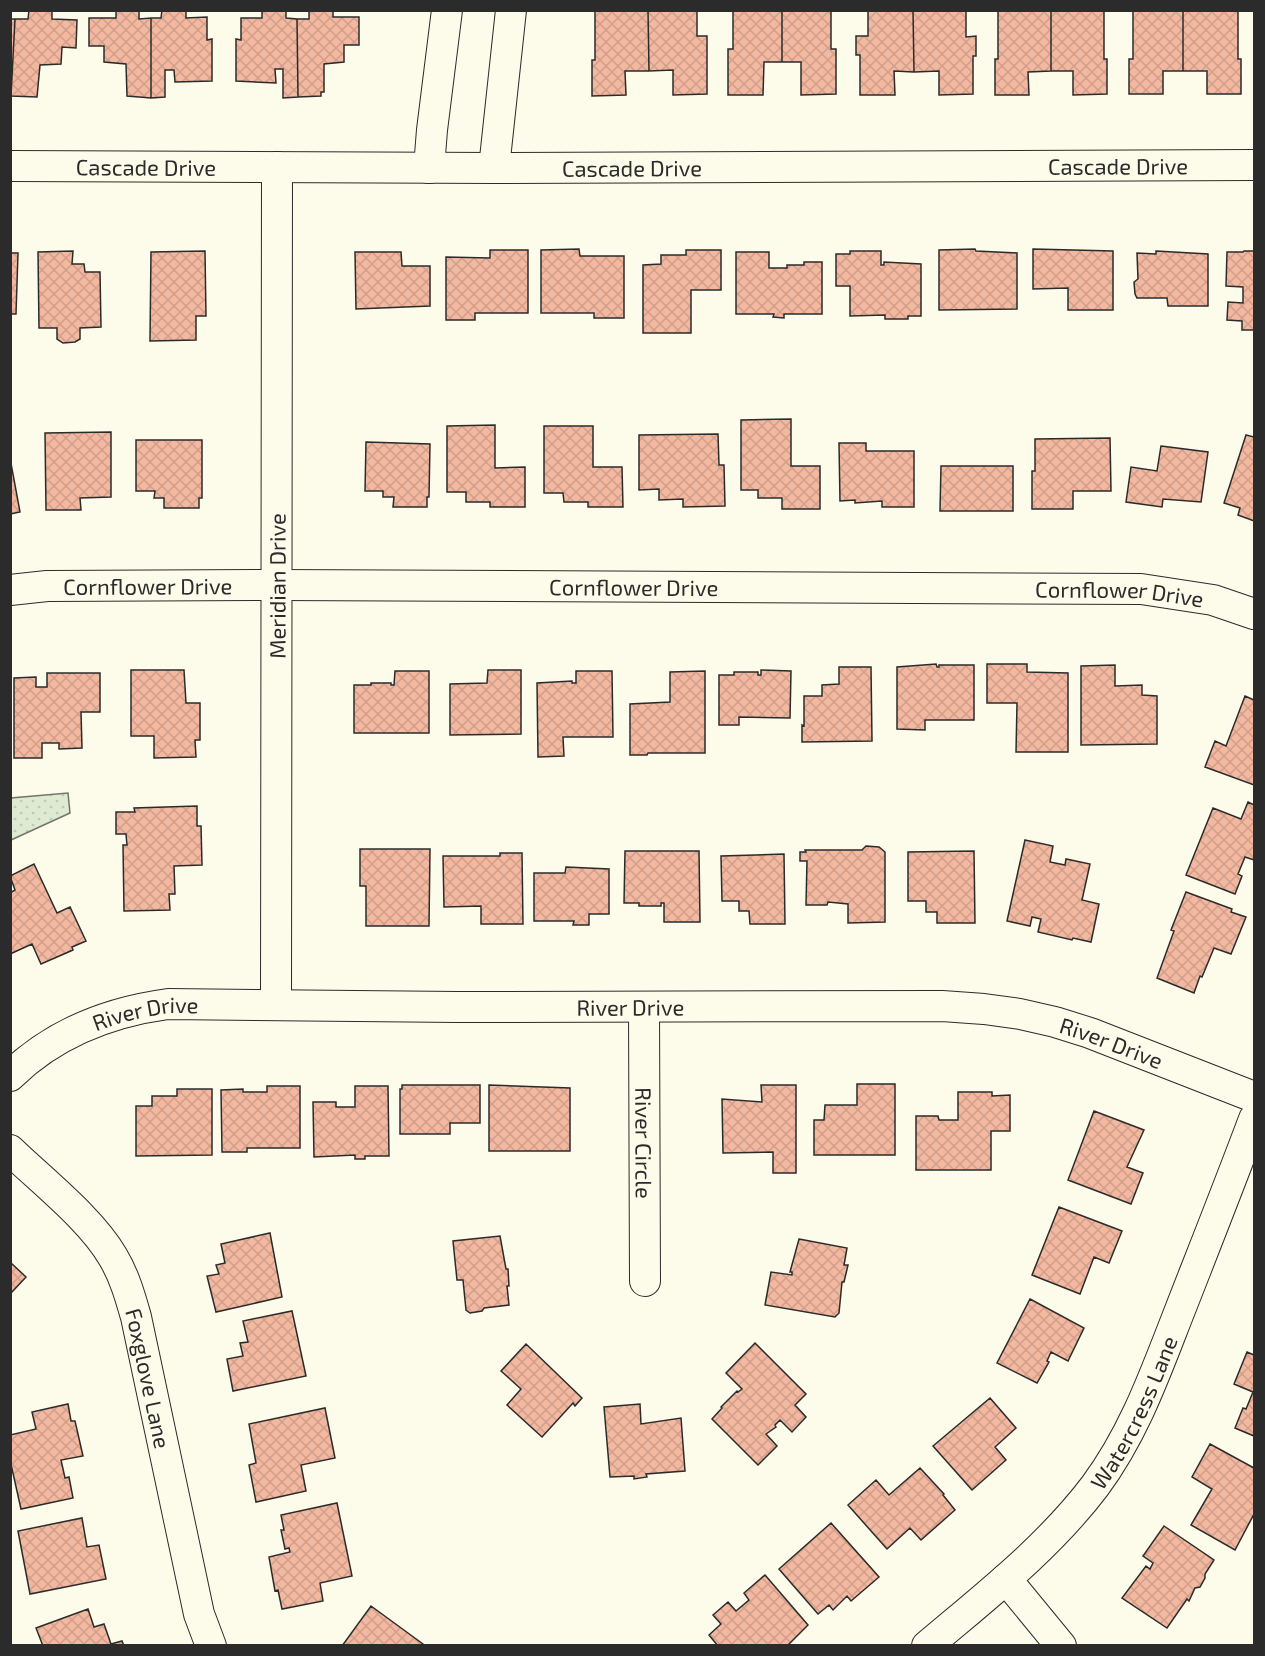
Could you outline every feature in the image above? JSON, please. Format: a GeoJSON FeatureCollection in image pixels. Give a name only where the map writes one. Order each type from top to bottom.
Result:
{"type":"FeatureCollection","features":[{"type":"Feature","properties":{"kind":"street"},"geometry":{"type":"LineString","coordinates":[[429,168],[447,10]]}},
{"type":"Feature","properties":{"kind":"street"},"geometry":{"type":"LineString","coordinates":[[494,168],[511,10]]}},
{"type":"Feature","properties":{"kind":"street","name":"Cascade Drive"},"geometry":{"type":"LineString","coordinates":[[10,166],[494,168],[1254,165]]}},
{"type":"Feature","properties":{"kind":"street","name":"Meridian Drive"},"geometry":{"type":"LineString","coordinates":[[276,1004],[277,167]]}},
{"type":"Feature","properties":{"kind":"street","name":"Cornflower Drive"},"geometry":{"type":"LineString","coordinates":[[10,590],[47,586],[278,585],[1141,589],[1213,600],[1254,614]]}},
{"type":"Feature","properties":{"kind":"street","name":"River Drive"},"geometry":{"type":"LineString","coordinates":[[10,1076],[26,1061],[66,1035],[85,1026],[127,1011],[176,1004],[942,1006],[1011,1012],[1055,1022],[1090,1033],[1254,1097]]}},
{"type":"Feature","properties":{"kind":"street","name":"River Circle"},"geometry":{"type":"LineString","coordinates":[[644,1007],[645,1281]]}},
{"type":"Feature","properties":{"kind":"street","name":"Watercress Lane"},"geometry":{"type":"LineString","coordinates":[[927,1646],[1006,1579],[1056,1532],[1105,1471],[1137,1417],[1254,1119]]}},
{"type":"Feature","properties":{"kind":"street","name":"Foxglove Lane"},"geometry":{"type":"LineString","coordinates":[[10,1150],[105,1244],[125,1283],[136,1317],[199,1614],[211,1646]]}},
{"type":"Feature","properties":{"kind":"street"},"geometry":{"type":"LineString","coordinates":[[1006,1579],[1061,1646]]}},
{"type":"Feature","properties":{"kind":"green space"},"geometry":{"type":"Polygon","coordinates":[[[68,793],[70,813],[11,840],[11,798],[68,793]]]}},
{"type":"Feature","properties":{"kind":"building"},"geometry":{"type":"Polygon","coordinates":[[[29,10],[52,10],[52,19],[77,20],[76,48],[62,47],[61,64],[40,65],[37,97],[11,96],[15,19],[28,19],[29,10]]]}},
{"type":"Feature","properties":{"kind":"building"},"geometry":{"type":"Polygon","coordinates":[[[116,10],[139,10],[139,19],[151,18],[151,98],[127,96],[126,64],[104,62],[104,46],[89,46],[89,18],[116,18],[116,10]]]}},
{"type":"Feature","properties":{"kind":"building"},"geometry":{"type":"Polygon","coordinates":[[[162,10],[186,10],[186,18],[207,17],[207,40],[212,39],[212,81],[175,82],[174,70],[165,70],[165,97],[151,98],[151,18],[161,18],[162,10]]]}},
{"type":"Feature","properties":{"kind":"building"},"geometry":{"type":"Polygon","coordinates":[[[262,10],[286,10],[286,18],[297,19],[298,97],[283,98],[283,69],[275,69],[276,83],[236,81],[236,39],[241,40],[241,18],[262,18],[262,10]]]}},
{"type":"Feature","properties":{"kind":"building"},"geometry":{"type":"Polygon","coordinates":[[[309,10],[333,10],[333,17],[359,17],[359,45],[344,45],[344,62],[324,64],[324,92],[321,92],[321,96],[298,97],[297,19],[309,19],[309,10]]]}},
{"type":"Feature","properties":{"kind":"building"},"geometry":{"type":"Polygon","coordinates":[[[595,10],[648,10],[649,71],[625,71],[626,95],[592,96],[595,10]]]}},
{"type":"Feature","properties":{"kind":"building"},"geometry":{"type":"Polygon","coordinates":[[[648,10],[697,10],[697,36],[707,36],[707,94],[673,95],[673,70],[649,71],[648,10]]]}},
{"type":"Feature","properties":{"kind":"building"},"geometry":{"type":"Polygon","coordinates":[[[733,10],[782,11],[782,62],[764,62],[763,95],[728,95],[728,49],[733,49],[733,10]]]}},
{"type":"Feature","properties":{"kind":"building"},"geometry":{"type":"Polygon","coordinates":[[[831,10],[831,49],[836,49],[836,94],[801,95],[801,62],[782,62],[782,11],[831,10]]]}},
{"type":"Feature","properties":{"kind":"building"},"geometry":{"type":"Polygon","coordinates":[[[868,10],[913,10],[914,72],[894,71],[895,95],[860,95],[860,55],[856,55],[856,36],[868,36],[868,10]]]}},
{"type":"Feature","properties":{"kind":"building"},"geometry":{"type":"Polygon","coordinates":[[[913,10],[966,10],[966,37],[976,36],[976,56],[973,56],[973,94],[939,95],[939,71],[914,72],[913,10]]]}},
{"type":"Feature","properties":{"kind":"building"},"geometry":{"type":"Polygon","coordinates":[[[998,10],[1051,10],[1051,71],[1028,72],[1029,95],[995,95],[998,10]]]}},
{"type":"Feature","properties":{"kind":"building"},"geometry":{"type":"Polygon","coordinates":[[[1051,10],[1104,10],[1107,94],[1073,95],[1073,71],[1051,71],[1051,10]]]}},
{"type":"Feature","properties":{"kind":"building"},"geometry":{"type":"Polygon","coordinates":[[[1133,10],[1183,10],[1183,71],[1163,71],[1163,94],[1129,94],[1129,59],[1133,59],[1133,10]]]}},
{"type":"Feature","properties":{"kind":"building"},"geometry":{"type":"Polygon","coordinates":[[[1183,10],[1238,10],[1241,94],[1207,94],[1207,71],[1183,71],[1183,10]]]}},
{"type":"Feature","properties":{"kind":"building"},"geometry":{"type":"Polygon","coordinates":[[[10,19],[15,19],[11,96],[10,96],[10,19]]]}},
{"type":"Feature","properties":{"kind":"building"},"geometry":{"type":"Polygon","coordinates":[[[579,249],[580,256],[624,256],[624,318],[594,318],[594,313],[541,313],[541,250],[579,249]]]}},
{"type":"Feature","properties":{"kind":"building"},"geometry":{"type":"Polygon","coordinates":[[[975,249],[976,251],[1017,253],[1017,309],[939,310],[939,250],[975,249]]]}},
{"type":"Feature","properties":{"kind":"building"},"geometry":{"type":"Polygon","coordinates":[[[1033,249],[1113,251],[1113,310],[1068,310],[1068,288],[1033,289],[1033,249]]]}},
{"type":"Feature","properties":{"kind":"building"},"geometry":{"type":"Polygon","coordinates":[[[490,250],[528,250],[528,313],[475,313],[475,320],[446,320],[446,257],[490,258],[490,250]]]}},
{"type":"Feature","properties":{"kind":"building"},"geometry":{"type":"Polygon","coordinates":[[[686,250],[721,250],[721,290],[691,290],[691,333],[643,333],[643,265],[661,264],[661,255],[686,255],[686,250]]]}},
{"type":"Feature","properties":{"kind":"building"},"geometry":{"type":"Polygon","coordinates":[[[73,251],[72,264],[84,264],[85,272],[100,272],[101,327],[80,328],[80,339],[63,343],[57,339],[57,328],[39,328],[38,252],[73,251]]]}},
{"type":"Feature","properties":{"kind":"building"},"geometry":{"type":"Polygon","coordinates":[[[205,251],[206,316],[196,316],[196,340],[150,341],[151,252],[205,251]]]}},
{"type":"Feature","properties":{"kind":"building"},"geometry":{"type":"Polygon","coordinates":[[[850,251],[881,251],[881,265],[884,265],[884,262],[921,264],[921,316],[908,316],[908,319],[885,319],[885,315],[850,316],[850,286],[836,286],[836,254],[850,254],[850,251]]]}},
{"type":"Feature","properties":{"kind":"building"},"geometry":{"type":"Polygon","coordinates":[[[1156,251],[1208,254],[1208,306],[1168,306],[1167,298],[1137,298],[1134,282],[1138,279],[1137,253],[1156,254],[1156,251]]]}},
{"type":"Feature","properties":{"kind":"building"},"geometry":{"type":"Polygon","coordinates":[[[1254,251],[1254,330],[1242,330],[1242,321],[1227,320],[1228,302],[1243,303],[1243,287],[1226,286],[1227,252],[1254,251]]]}},
{"type":"Feature","properties":{"kind":"building"},"geometry":{"type":"Polygon","coordinates":[[[355,252],[401,252],[402,266],[430,266],[430,306],[356,309],[355,252]]]}},
{"type":"Feature","properties":{"kind":"building"},"geometry":{"type":"Polygon","coordinates":[[[736,252],[769,252],[769,268],[787,268],[787,265],[804,265],[804,262],[822,262],[822,314],[784,314],[784,318],[773,317],[774,314],[736,314],[736,252]]]}},
{"type":"Feature","properties":{"kind":"building"},"geometry":{"type":"Polygon","coordinates":[[[10,253],[18,253],[16,314],[10,314],[10,253]]]}},
{"type":"Feature","properties":{"kind":"building"},"geometry":{"type":"Polygon","coordinates":[[[791,419],[791,466],[820,466],[820,509],[782,509],[782,498],[758,498],[758,490],[741,490],[741,420],[791,419]]]}},
{"type":"Feature","properties":{"kind":"building"},"geometry":{"type":"Polygon","coordinates":[[[495,425],[495,468],[525,467],[525,507],[490,507],[490,502],[466,502],[466,492],[447,492],[447,426],[495,425]]]}},
{"type":"Feature","properties":{"kind":"building"},"geometry":{"type":"Polygon","coordinates":[[[544,426],[593,426],[593,467],[622,467],[623,507],[588,507],[588,502],[564,502],[563,493],[544,493],[544,426]]]}},
{"type":"Feature","properties":{"kind":"building"},"geometry":{"type":"Polygon","coordinates":[[[111,432],[111,497],[80,498],[81,510],[46,510],[45,433],[111,432]]]}},
{"type":"Feature","properties":{"kind":"building"},"geometry":{"type":"Polygon","coordinates":[[[718,434],[719,465],[724,465],[725,506],[683,507],[683,499],[659,500],[659,489],[639,490],[639,435],[718,434]]]}},
{"type":"Feature","properties":{"kind":"building"},"geometry":{"type":"Polygon","coordinates":[[[1246,435],[1254,437],[1254,521],[1238,515],[1240,508],[1224,503],[1246,435]]]}},
{"type":"Feature","properties":{"kind":"building"},"geometry":{"type":"Polygon","coordinates":[[[1110,438],[1111,491],[1073,491],[1073,509],[1032,509],[1035,439],[1110,438]]]}},
{"type":"Feature","properties":{"kind":"building"},"geometry":{"type":"Polygon","coordinates":[[[136,440],[202,440],[202,498],[199,498],[199,508],[164,508],[164,498],[154,498],[155,491],[136,491],[136,440]]]}},
{"type":"Feature","properties":{"kind":"building"},"geometry":{"type":"Polygon","coordinates":[[[366,442],[430,444],[427,507],[393,507],[394,497],[383,497],[383,491],[365,491],[366,442]]]}},
{"type":"Feature","properties":{"kind":"building"},"geometry":{"type":"Polygon","coordinates":[[[839,443],[866,443],[866,451],[914,451],[914,507],[882,507],[882,501],[855,503],[855,500],[840,501],[839,443]]]}},
{"type":"Feature","properties":{"kind":"building"},"geometry":{"type":"Polygon","coordinates":[[[1161,446],[1208,452],[1201,502],[1163,499],[1162,507],[1126,502],[1131,467],[1157,471],[1161,446]]]}},
{"type":"Feature","properties":{"kind":"building"},"geometry":{"type":"Polygon","coordinates":[[[10,458],[20,512],[10,514],[10,458]]]}},
{"type":"Feature","properties":{"kind":"building"},"geometry":{"type":"Polygon","coordinates":[[[941,466],[1013,466],[1013,511],[940,511],[941,466]]]}},
{"type":"Feature","properties":{"kind":"building"},"geometry":{"type":"Polygon","coordinates":[[[936,664],[937,667],[939,665],[974,665],[974,720],[925,720],[925,730],[897,729],[897,667],[936,664]]]}},
{"type":"Feature","properties":{"kind":"building"},"geometry":{"type":"Polygon","coordinates":[[[987,664],[1027,664],[1027,672],[1068,673],[1068,752],[1016,752],[1017,703],[987,703],[987,664]]]}},
{"type":"Feature","properties":{"kind":"building"},"geometry":{"type":"Polygon","coordinates":[[[1115,665],[1115,686],[1142,685],[1142,695],[1157,696],[1157,744],[1081,745],[1081,666],[1115,665]]]}},
{"type":"Feature","properties":{"kind":"building"},"geometry":{"type":"Polygon","coordinates":[[[839,667],[871,667],[872,741],[802,742],[804,696],[822,696],[822,685],[839,684],[839,667]]]}},
{"type":"Feature","properties":{"kind":"building"},"geometry":{"type":"Polygon","coordinates":[[[131,670],[184,670],[186,703],[200,703],[200,740],[195,740],[196,757],[154,758],[154,736],[131,736],[131,670]]]}},
{"type":"Feature","properties":{"kind":"building"},"geometry":{"type":"Polygon","coordinates":[[[488,670],[521,670],[521,734],[450,735],[450,684],[487,683],[488,670]]]}},
{"type":"Feature","properties":{"kind":"building"},"geometry":{"type":"Polygon","coordinates":[[[761,670],[791,671],[790,718],[739,717],[739,725],[719,725],[719,675],[734,675],[734,672],[758,672],[758,675],[761,675],[761,670]]]}},
{"type":"Feature","properties":{"kind":"building"},"geometry":{"type":"Polygon","coordinates":[[[395,671],[429,671],[429,733],[354,733],[354,685],[391,683],[394,685],[395,671]]]}},
{"type":"Feature","properties":{"kind":"building"},"geometry":{"type":"Polygon","coordinates":[[[576,671],[612,671],[613,737],[563,737],[564,756],[538,757],[537,683],[572,681],[576,683],[576,671]]]}},
{"type":"Feature","properties":{"kind":"building"},"geometry":{"type":"Polygon","coordinates":[[[705,671],[705,753],[630,755],[630,704],[670,702],[670,672],[705,671]]]}},
{"type":"Feature","properties":{"kind":"building"},"geometry":{"type":"Polygon","coordinates":[[[47,673],[100,673],[100,712],[81,712],[82,748],[59,749],[59,743],[42,743],[42,758],[14,758],[14,678],[36,677],[36,687],[47,687],[47,673]]]}},
{"type":"Feature","properties":{"kind":"building"},"geometry":{"type":"Polygon","coordinates":[[[1245,696],[1254,700],[1254,785],[1205,767],[1215,741],[1226,746],[1245,696]]]}},
{"type":"Feature","properties":{"kind":"building"},"geometry":{"type":"Polygon","coordinates":[[[1248,802],[1254,805],[1254,860],[1245,857],[1238,874],[1242,876],[1235,894],[1186,875],[1213,808],[1241,819],[1248,802]]]}},
{"type":"Feature","properties":{"kind":"building"},"geometry":{"type":"Polygon","coordinates":[[[197,806],[197,826],[201,826],[202,865],[174,866],[175,894],[169,894],[170,910],[124,911],[123,845],[127,845],[126,834],[116,834],[116,812],[135,812],[134,808],[197,806]]]}},
{"type":"Feature","properties":{"kind":"building"},"geometry":{"type":"Polygon","coordinates":[[[1025,840],[1053,846],[1050,862],[1065,865],[1066,859],[1090,864],[1082,900],[1099,904],[1091,942],[1038,932],[1041,919],[1032,917],[1030,926],[1007,921],[1025,840]]]}},
{"type":"Feature","properties":{"kind":"building"},"geometry":{"type":"Polygon","coordinates":[[[866,846],[879,847],[885,852],[885,922],[848,923],[848,904],[828,902],[827,905],[806,905],[807,861],[800,861],[800,852],[806,852],[805,850],[862,850],[866,846]]]}},
{"type":"Feature","properties":{"kind":"building"},"geometry":{"type":"Polygon","coordinates":[[[360,849],[430,849],[429,926],[366,926],[366,886],[360,886],[360,849]]]}},
{"type":"Feature","properties":{"kind":"building"},"geometry":{"type":"Polygon","coordinates":[[[625,851],[699,851],[700,922],[664,922],[664,903],[661,903],[661,906],[639,906],[639,903],[624,903],[625,851]]]}},
{"type":"Feature","properties":{"kind":"building"},"geometry":{"type":"Polygon","coordinates":[[[974,851],[975,923],[937,923],[937,912],[926,912],[926,901],[908,901],[908,852],[974,851]]]}},
{"type":"Feature","properties":{"kind":"building"},"geometry":{"type":"Polygon","coordinates":[[[500,853],[522,853],[523,924],[481,924],[481,906],[444,907],[443,856],[500,856],[500,853]]]}},
{"type":"Feature","properties":{"kind":"building"},"geometry":{"type":"Polygon","coordinates":[[[784,854],[785,924],[750,924],[749,911],[739,911],[739,901],[722,901],[721,856],[784,854]]]}},
{"type":"Feature","properties":{"kind":"building"},"geometry":{"type":"Polygon","coordinates":[[[34,864],[57,913],[70,907],[86,941],[72,947],[73,950],[41,964],[32,944],[10,954],[10,893],[15,890],[10,876],[34,864]]]}},
{"type":"Feature","properties":{"kind":"building"},"geometry":{"type":"Polygon","coordinates":[[[566,867],[609,869],[609,914],[589,914],[589,925],[573,925],[574,921],[534,921],[534,873],[565,873],[566,867]]]}},
{"type":"Feature","properties":{"kind":"building"},"geometry":{"type":"Polygon","coordinates":[[[1186,892],[1232,909],[1231,912],[1246,917],[1231,954],[1214,948],[1194,993],[1157,978],[1174,931],[1171,930],[1186,892]]]}},
{"type":"Feature","properties":{"kind":"building"},"geometry":{"type":"Polygon","coordinates":[[[857,1084],[895,1084],[895,1155],[814,1155],[814,1120],[824,1120],[825,1105],[857,1105],[857,1084]]]}},
{"type":"Feature","properties":{"kind":"building"},"geometry":{"type":"Polygon","coordinates":[[[402,1085],[480,1085],[480,1123],[450,1123],[450,1134],[400,1134],[400,1089],[402,1085]]]}},
{"type":"Feature","properties":{"kind":"building"},"geometry":{"type":"Polygon","coordinates":[[[489,1085],[570,1088],[570,1151],[489,1151],[489,1085]]]}},
{"type":"Feature","properties":{"kind":"building"},"geometry":{"type":"Polygon","coordinates":[[[761,1085],[796,1085],[796,1173],[773,1173],[773,1152],[723,1153],[722,1099],[762,1102],[761,1085]]]}},
{"type":"Feature","properties":{"kind":"building"},"geometry":{"type":"Polygon","coordinates":[[[267,1086],[300,1086],[300,1148],[247,1148],[247,1152],[222,1152],[221,1090],[243,1089],[243,1092],[267,1092],[267,1086]]]}},
{"type":"Feature","properties":{"kind":"building"},"geometry":{"type":"Polygon","coordinates":[[[355,1086],[388,1086],[389,1156],[365,1156],[365,1159],[355,1159],[355,1155],[314,1157],[313,1102],[336,1102],[336,1107],[355,1107],[355,1086]]]}},
{"type":"Feature","properties":{"kind":"building"},"geometry":{"type":"Polygon","coordinates":[[[177,1089],[212,1089],[212,1155],[136,1156],[136,1106],[152,1106],[152,1096],[177,1096],[177,1089]]]}},
{"type":"Feature","properties":{"kind":"building"},"geometry":{"type":"Polygon","coordinates":[[[958,1092],[992,1092],[992,1096],[1010,1095],[1010,1131],[991,1131],[991,1170],[916,1170],[916,1116],[938,1116],[939,1120],[958,1120],[958,1092]]]}},
{"type":"Feature","properties":{"kind":"building"},"geometry":{"type":"Polygon","coordinates":[[[1094,1111],[1144,1130],[1127,1167],[1143,1173],[1131,1204],[1068,1180],[1094,1111]]]}},
{"type":"Feature","properties":{"kind":"building"},"geometry":{"type":"Polygon","coordinates":[[[1059,1207],[1122,1231],[1109,1263],[1094,1257],[1080,1294],[1032,1275],[1059,1207]]]}},
{"type":"Feature","properties":{"kind":"building"},"geometry":{"type":"Polygon","coordinates":[[[270,1233],[282,1297],[216,1312],[207,1276],[219,1274],[216,1265],[225,1263],[221,1244],[270,1233]]]}},
{"type":"Feature","properties":{"kind":"building"},"geometry":{"type":"Polygon","coordinates":[[[500,1236],[506,1269],[508,1269],[509,1305],[484,1308],[482,1311],[470,1313],[466,1310],[463,1280],[457,1280],[453,1241],[500,1236]]]}},
{"type":"Feature","properties":{"kind":"building"},"geometry":{"type":"Polygon","coordinates":[[[799,1239],[847,1248],[844,1265],[848,1265],[844,1282],[842,1282],[839,1313],[835,1317],[765,1305],[771,1272],[792,1275],[790,1272],[799,1239]]]}},
{"type":"Feature","properties":{"kind":"building"},"geometry":{"type":"Polygon","coordinates":[[[10,1262],[26,1277],[10,1294],[10,1262]]]}},
{"type":"Feature","properties":{"kind":"building"},"geometry":{"type":"Polygon","coordinates":[[[1030,1299],[1084,1328],[1068,1361],[1051,1352],[1047,1361],[1049,1362],[1037,1383],[997,1363],[1030,1299]]]}},
{"type":"Feature","properties":{"kind":"building"},"geometry":{"type":"Polygon","coordinates":[[[292,1311],[306,1376],[233,1391],[227,1359],[243,1356],[240,1343],[248,1342],[243,1321],[292,1311]]]}},
{"type":"Feature","properties":{"kind":"building"},"geometry":{"type":"Polygon","coordinates":[[[755,1343],[806,1394],[795,1405],[806,1417],[792,1432],[780,1420],[775,1425],[776,1427],[766,1434],[777,1446],[758,1465],[712,1419],[737,1391],[742,1389],[726,1373],[755,1343]]]}},
{"type":"Feature","properties":{"kind":"building"},"geometry":{"type":"Polygon","coordinates":[[[526,1344],[582,1398],[575,1406],[573,1403],[542,1437],[507,1405],[521,1389],[501,1371],[526,1344]]]}},
{"type":"Feature","properties":{"kind":"building"},"geometry":{"type":"Polygon","coordinates":[[[1247,1352],[1254,1355],[1254,1436],[1235,1428],[1253,1392],[1234,1384],[1247,1352]]]}},
{"type":"Feature","properties":{"kind":"building"},"geometry":{"type":"Polygon","coordinates":[[[990,1398],[1016,1428],[995,1447],[1006,1460],[972,1490],[933,1446],[990,1398]]]}},
{"type":"Feature","properties":{"kind":"building"},"geometry":{"type":"Polygon","coordinates":[[[68,1404],[71,1421],[75,1421],[83,1456],[61,1460],[65,1478],[69,1477],[73,1498],[21,1509],[10,1460],[10,1435],[36,1429],[32,1412],[68,1404]]]}},
{"type":"Feature","properties":{"kind":"building"},"geometry":{"type":"Polygon","coordinates":[[[640,1404],[641,1424],[681,1418],[685,1471],[646,1474],[647,1477],[634,1479],[634,1476],[610,1477],[604,1407],[640,1404]]]}},
{"type":"Feature","properties":{"kind":"building"},"geometry":{"type":"Polygon","coordinates":[[[325,1408],[335,1458],[301,1465],[306,1491],[256,1502],[249,1465],[256,1463],[249,1424],[325,1408]]]}},
{"type":"Feature","properties":{"kind":"building"},"geometry":{"type":"Polygon","coordinates":[[[1210,1444],[1254,1468],[1254,1514],[1235,1550],[1191,1525],[1212,1489],[1192,1477],[1210,1444]]]}},
{"type":"Feature","properties":{"kind":"building"},"geometry":{"type":"Polygon","coordinates":[[[920,1468],[955,1510],[921,1540],[910,1528],[887,1549],[848,1505],[876,1480],[889,1495],[920,1468]]]}},
{"type":"Feature","properties":{"kind":"building"},"geometry":{"type":"Polygon","coordinates":[[[337,1503],[352,1576],[320,1583],[323,1601],[282,1609],[278,1590],[275,1591],[269,1557],[290,1552],[289,1548],[285,1549],[281,1515],[337,1503]]]}},
{"type":"Feature","properties":{"kind":"building"},"geometry":{"type":"Polygon","coordinates":[[[82,1518],[87,1547],[99,1545],[106,1579],[30,1594],[18,1531],[82,1518]]]}},
{"type":"Feature","properties":{"kind":"building"},"geometry":{"type":"Polygon","coordinates":[[[831,1523],[879,1577],[851,1601],[847,1596],[833,1610],[829,1605],[818,1614],[779,1569],[831,1523]]]}},
{"type":"Feature","properties":{"kind":"building"},"geometry":{"type":"Polygon","coordinates":[[[1164,1526],[1214,1560],[1200,1587],[1195,1588],[1189,1601],[1187,1599],[1167,1628],[1122,1598],[1146,1566],[1150,1569],[1153,1563],[1143,1556],[1164,1526]]]}},
{"type":"Feature","properties":{"kind":"building"},"geometry":{"type":"Polygon","coordinates":[[[765,1575],[808,1625],[787,1646],[718,1646],[709,1635],[721,1624],[713,1615],[728,1602],[736,1611],[749,1600],[744,1593],[765,1575]]]}},
{"type":"Feature","properties":{"kind":"building"},"geometry":{"type":"Polygon","coordinates":[[[371,1606],[423,1644],[421,1646],[342,1646],[371,1606]]]}},
{"type":"Feature","properties":{"kind":"building"},"geometry":{"type":"Polygon","coordinates":[[[88,1609],[94,1627],[104,1624],[111,1644],[122,1641],[124,1646],[43,1646],[36,1628],[88,1609]]]}}]}
